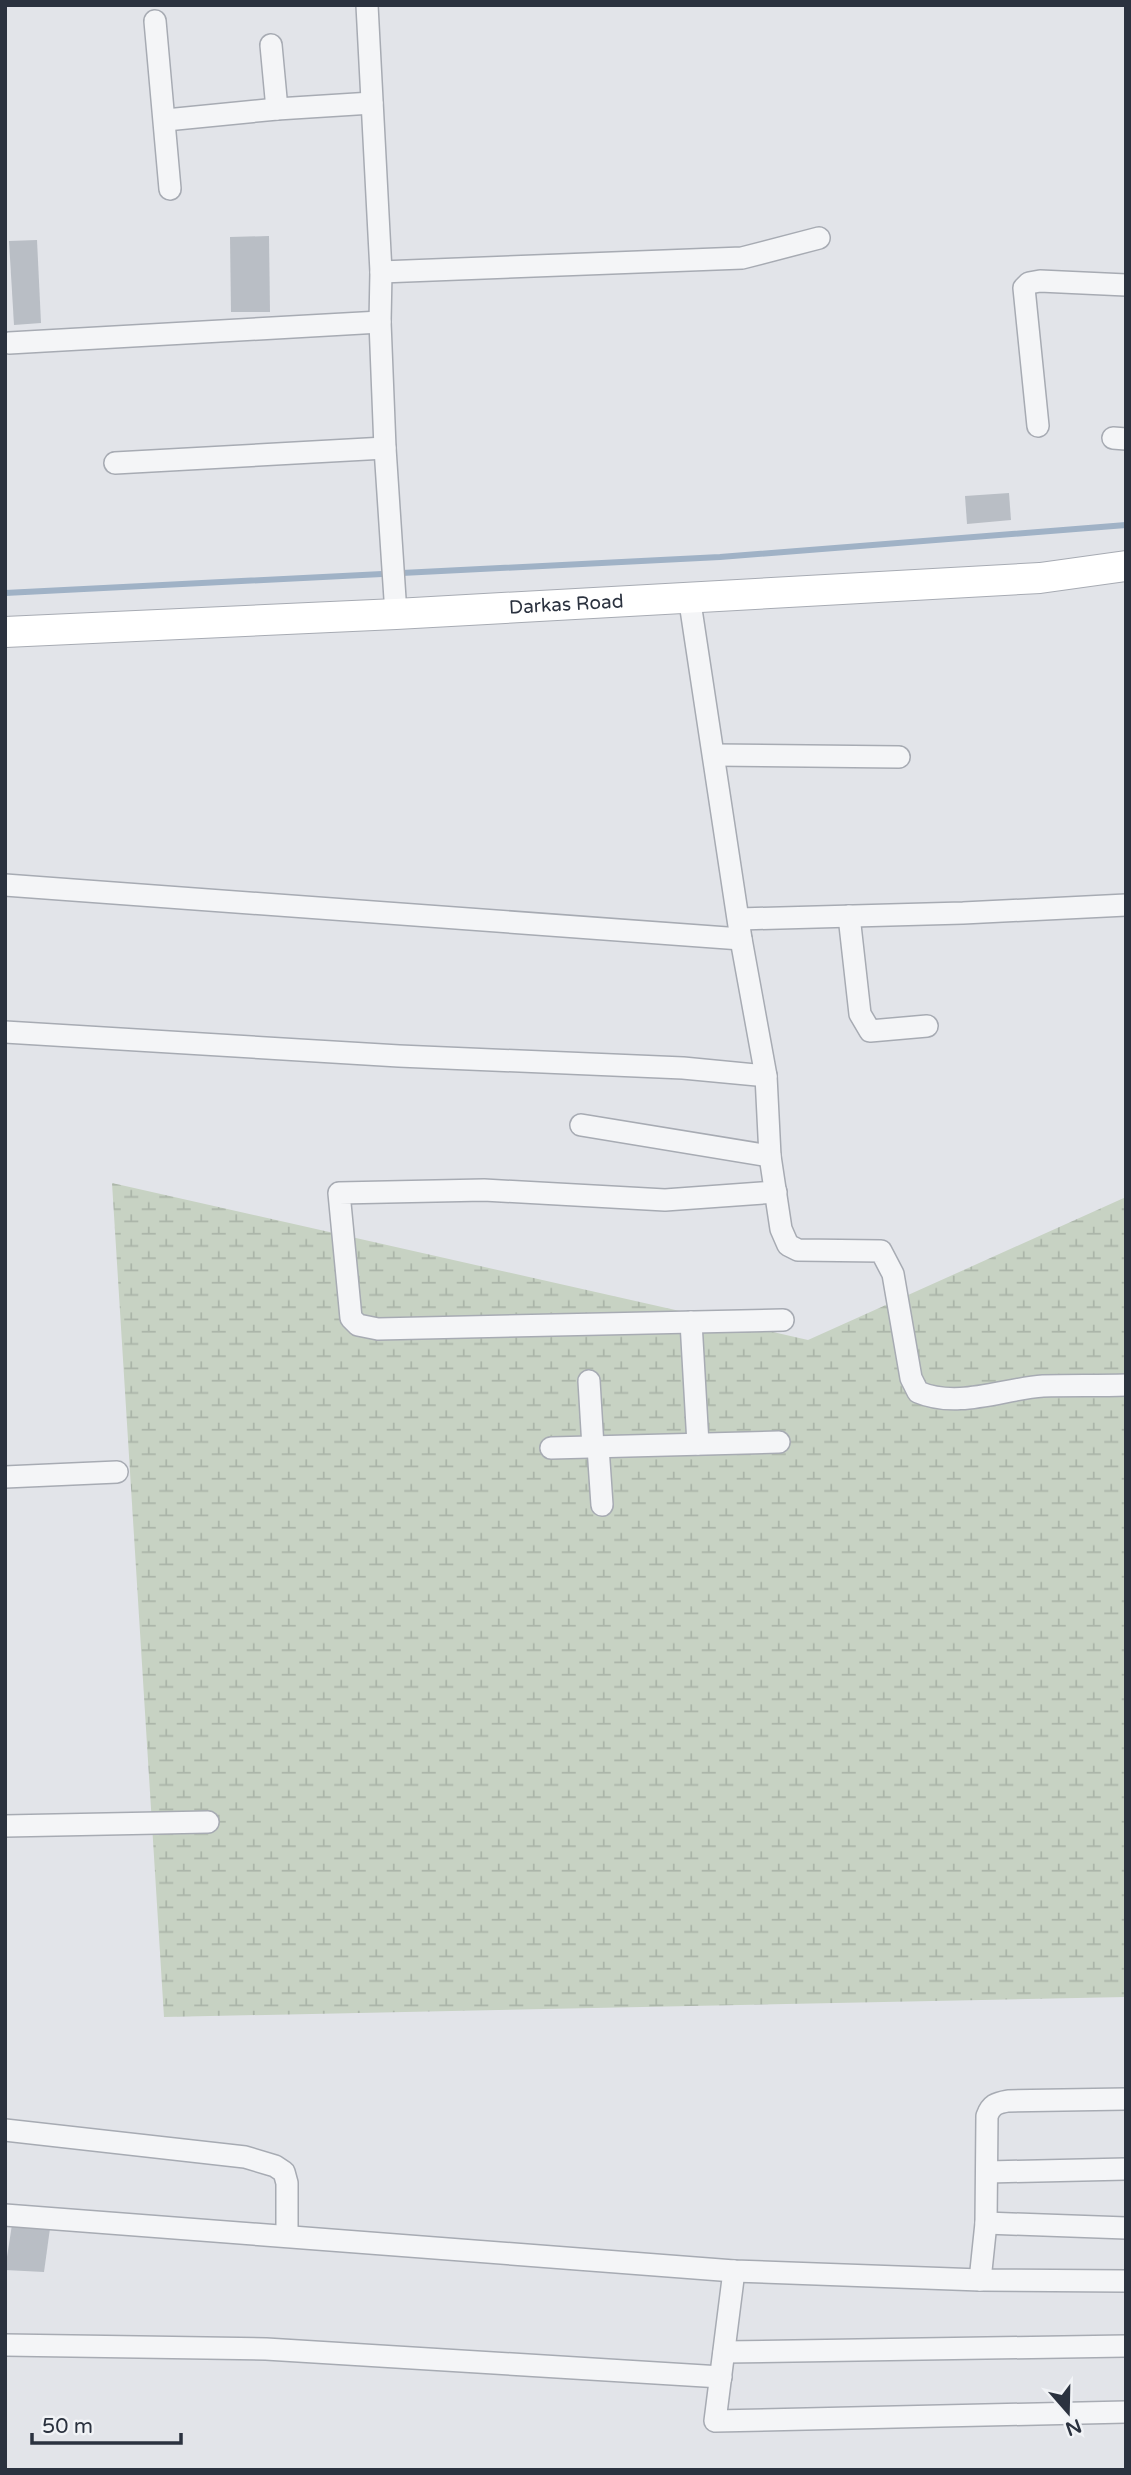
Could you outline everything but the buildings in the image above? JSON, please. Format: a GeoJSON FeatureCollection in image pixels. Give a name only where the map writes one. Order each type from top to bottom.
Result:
{"type":"FeatureCollection","features":[{"type":"Feature","properties":{"kind":"main road","name":"Darkas Road"},"geometry":{"type":"LineString","coordinates":[[5,632],[395,601],[689,596],[1040,578],[1126,566]]}},
{"type":"Feature","properties":{"kind":"street"},"geometry":{"type":"LineString","coordinates":[[367,5],[395,601]]}},
{"type":"Feature","properties":{"kind":"street"},"geometry":{"type":"LineString","coordinates":[[155,21],[166,120],[170,189]]}},
{"type":"Feature","properties":{"kind":"street"},"geometry":{"type":"LineString","coordinates":[[271,45],[277,108]]}},
{"type":"Feature","properties":{"kind":"street"},"geometry":{"type":"LineString","coordinates":[[166,120],[277,108],[372,103]]}},
{"type":"Feature","properties":{"kind":"street"},"geometry":{"type":"LineString","coordinates":[[381,272],[742,258],[818,238]]}},
{"type":"Feature","properties":{"kind":"street"},"geometry":{"type":"LineString","coordinates":[[1038,426],[1024,288],[1029,283],[1040,281],[1126,285]]}},
{"type":"Feature","properties":{"kind":"street"},"geometry":{"type":"LineString","coordinates":[[9,342],[380,322]]}},
{"type":"Feature","properties":{"kind":"street"},"geometry":{"type":"LineString","coordinates":[[115,463],[386,449]]}},
{"type":"Feature","properties":{"kind":"street"},"geometry":{"type":"LineString","coordinates":[[689,596],[740,929],[766,1076],[770,1156],[781,1229],[788,1245],[798,1250],[881,1251],[893,1274],[911,1378],[918,1392],[933,1398],[952,1399],[1042,1386],[1126,1385]]}},
{"type":"Feature","properties":{"kind":"street"},"geometry":{"type":"LineString","coordinates":[[714,755],[900,757]]}},
{"type":"Feature","properties":{"kind":"street"},"geometry":{"type":"LineString","coordinates":[[5,885],[740,929],[849,916],[1126,905]]}},
{"type":"Feature","properties":{"kind":"street"},"geometry":{"type":"LineString","coordinates":[[849,916],[860,1014],[870,1031],[927,1027]]}},
{"type":"Feature","properties":{"kind":"street"},"geometry":{"type":"LineString","coordinates":[[5,1032],[399,1056],[683,1068],[766,1076]]}},
{"type":"Feature","properties":{"kind":"street"},"geometry":{"type":"LineString","coordinates":[[581,1125],[770,1156]]}},
{"type":"Feature","properties":{"kind":"street"},"geometry":{"type":"LineString","coordinates":[[776,1192],[665,1200],[484,1190],[339,1193],[351,1318],[358,1325],[378,1329],[783,1320]]}},
{"type":"Feature","properties":{"kind":"street"},"geometry":{"type":"LineString","coordinates":[[691,1322],[698,1444]]}},
{"type":"Feature","properties":{"kind":"street"},"geometry":{"type":"LineString","coordinates":[[589,1381],[602,1505]]}},
{"type":"Feature","properties":{"kind":"street"},"geometry":{"type":"LineString","coordinates":[[551,1448],[779,1443]]}},
{"type":"Feature","properties":{"kind":"street"},"geometry":{"type":"LineString","coordinates":[[5,1477],[117,1472]]}},
{"type":"Feature","properties":{"kind":"street"},"geometry":{"type":"LineString","coordinates":[[5,1826],[208,1822]]}},
{"type":"Feature","properties":{"kind":"street"},"geometry":{"type":"LineString","coordinates":[[980,2280],[988,2172],[987,2116],[990,2107],[997,2102],[1126,2099]]}},
{"type":"Feature","properties":{"kind":"street"},"geometry":{"type":"LineString","coordinates":[[5,2130],[245,2157],[275,2166],[284,2172],[287,2183],[288,2235]]}},
{"type":"Feature","properties":{"kind":"street"},"geometry":{"type":"LineString","coordinates":[[988,2172],[1126,2169]]}},
{"type":"Feature","properties":{"kind":"street"},"geometry":{"type":"LineString","coordinates":[[5,2216],[288,2235],[734,2271],[980,2280],[1126,2281]]}},
{"type":"Feature","properties":{"kind":"street"},"geometry":{"type":"LineString","coordinates":[[985,2223],[1126,2228]]}},
{"type":"Feature","properties":{"kind":"street"},"geometry":{"type":"LineString","coordinates":[[734,2271],[715,2421],[1126,2412]]}},
{"type":"Feature","properties":{"kind":"street"},"geometry":{"type":"LineString","coordinates":[[5,2345],[266,2349],[721,2377]]}},
{"type":"Feature","properties":{"kind":"street"},"geometry":{"type":"LineString","coordinates":[[724,2352],[1126,2346]]}},
{"type":"Feature","properties":{"kind":"green space"},"geometry":{"type":"Polygon","coordinates":[[[112,1183],[808,1340],[1126,1197],[1126,1997],[164,2017],[112,1183]]]}},
{"type":"Feature","properties":{"kind":"waterway"},"geometry":{"type":"LineString","coordinates":[[5,593],[720,557],[1126,525]]}}]}
